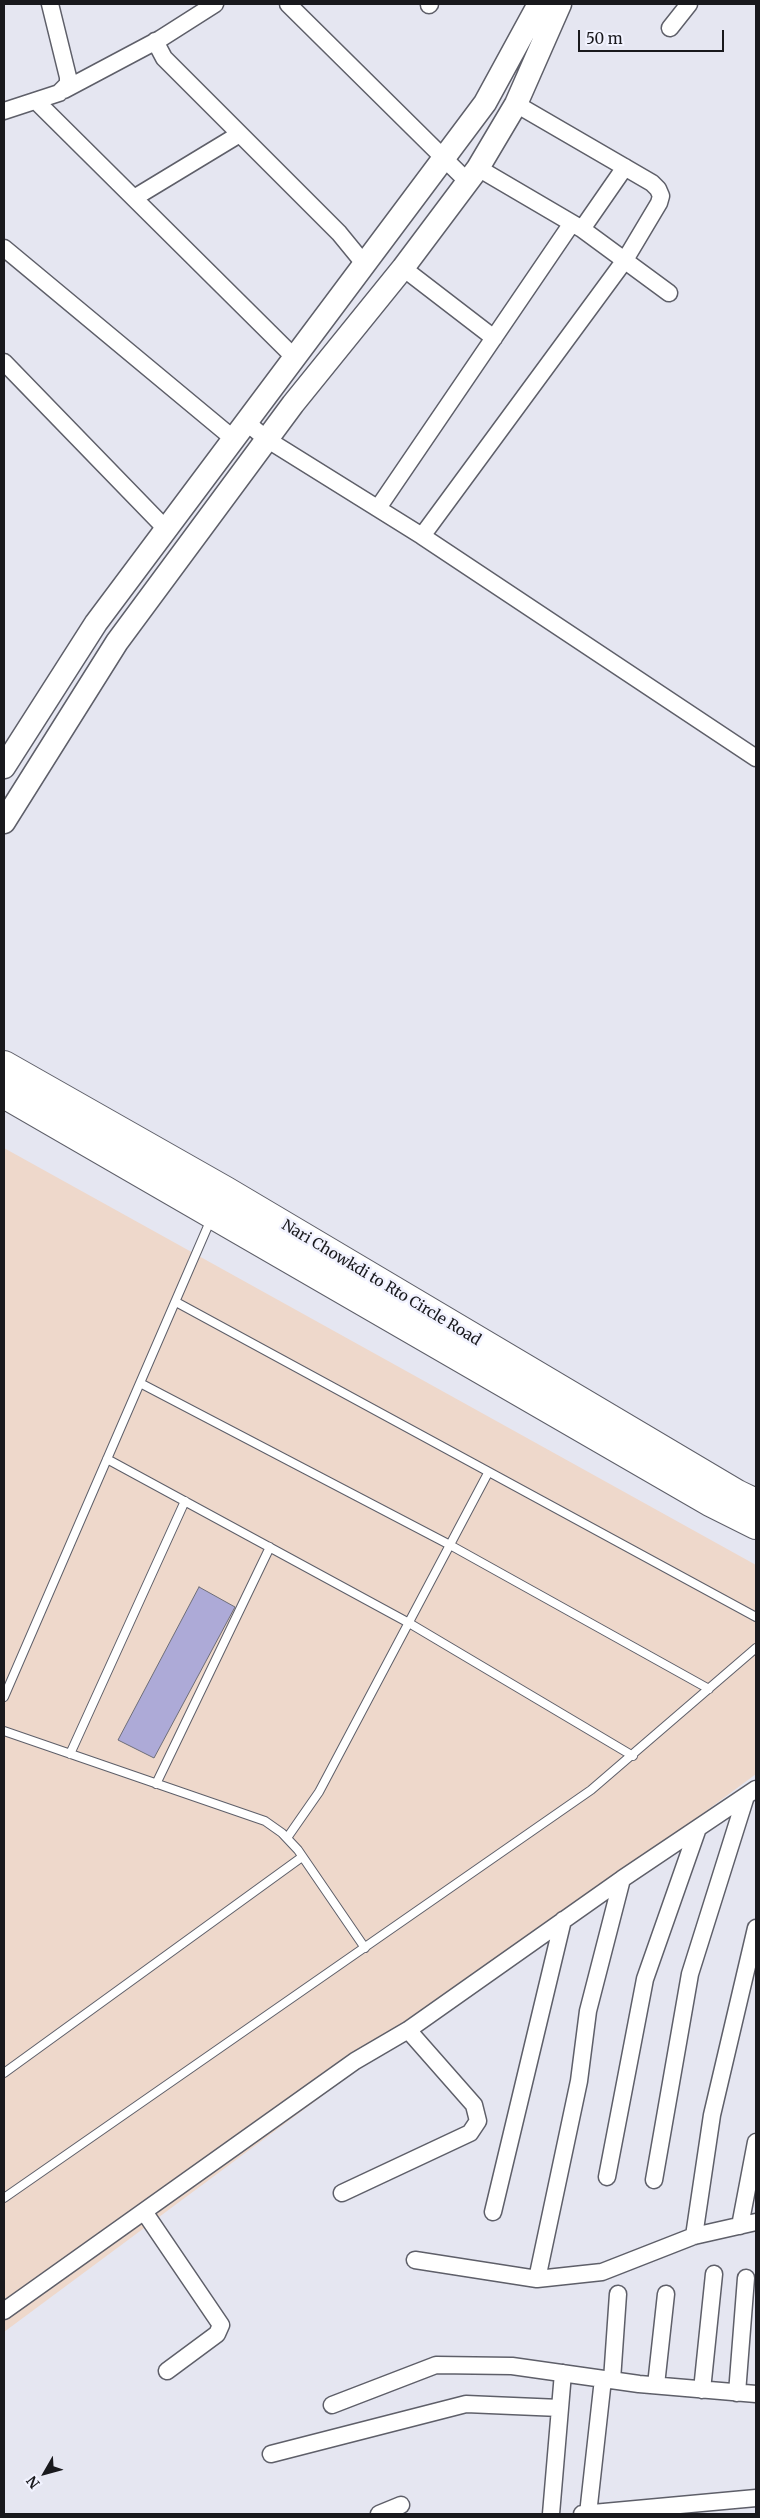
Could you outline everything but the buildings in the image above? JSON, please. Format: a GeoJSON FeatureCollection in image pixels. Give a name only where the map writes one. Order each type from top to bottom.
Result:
{"type":"FeatureCollection","features":[{"type":"Feature","properties":{"kind":"highway","name":"Nari Chowkdi to Rto Circle Road"},"geometry":{"type":"LineString","coordinates":[[4,1066],[219,1204],[756,1503]]}},
{"type":"Feature","properties":{"kind":"highway"},"geometry":{"type":"LineString","coordinates":[[4,1094],[219,1204],[701,1497],[756,1525]]}},
{"type":"Feature","properties":{"kind":"street"},"geometry":{"type":"LineString","coordinates":[[50,4],[68,77],[64,90]]}},
{"type":"Feature","properties":{"kind":"street"},"geometry":{"type":"LineString","coordinates":[[4,111],[37,102],[64,90],[155,41],[215,4]]}},
{"type":"Feature","properties":{"kind":"street"},"geometry":{"type":"LineString","coordinates":[[288,4],[445,157],[473,175],[577,226],[669,293]]}},
{"type":"Feature","properties":{"kind":"street"},"geometry":{"type":"LineString","coordinates":[[4,767],[88,634],[241,431],[294,357],[366,266],[494,90],[539,4]]}},
{"type":"Feature","properties":{"kind":"street"},"geometry":{"type":"LineString","coordinates":[[6,814],[117,642],[293,404],[403,268],[473,175],[516,104],[560,4]]}},
{"type":"Feature","properties":{"kind":"street"},"geometry":{"type":"LineString","coordinates":[[670,28],[689,4]]}},
{"type":"Feature","properties":{"kind":"street"},"geometry":{"type":"LineString","coordinates":[[155,41],[164,58],[238,135],[339,234],[366,266]]}},
{"type":"Feature","properties":{"kind":"street"},"geometry":{"type":"LineString","coordinates":[[37,102],[294,357]]}},
{"type":"Feature","properties":{"kind":"street"},"geometry":{"type":"LineString","coordinates":[[422,536],[625,260],[659,203],[661,196],[658,189],[652,183],[516,104]]}},
{"type":"Feature","properties":{"kind":"street"},"geometry":{"type":"LineString","coordinates":[[134,198],[238,135]]}},
{"type":"Feature","properties":{"kind":"street"},"geometry":{"type":"LineString","coordinates":[[378,508],[494,338],[577,226],[625,167]]}},
{"type":"Feature","properties":{"kind":"street"},"geometry":{"type":"LineString","coordinates":[[4,248],[241,431],[268,440],[378,508],[756,758]]}},
{"type":"Feature","properties":{"kind":"street"},"geometry":{"type":"LineString","coordinates":[[403,268],[494,338]]}},
{"type":"Feature","properties":{"kind":"street"},"geometry":{"type":"LineString","coordinates":[[4,362],[167,530]]}},
{"type":"Feature","properties":{"kind":"street"},"geometry":{"type":"LineString","coordinates":[[4,2311],[356,2061],[408,2030],[622,1879],[751,1792]]}},
{"type":"Feature","properties":{"kind":"street"},"geometry":{"type":"LineString","coordinates":[[654,2180],[690,1974],[751,1792]]}},
{"type":"Feature","properties":{"kind":"street"},"geometry":{"type":"LineString","coordinates":[[607,2176],[645,1979],[698,1828]]}},
{"type":"Feature","properties":{"kind":"street"},"geometry":{"type":"LineString","coordinates":[[537,2279],[579,2081],[588,2011],[622,1879]]}},
{"type":"Feature","properties":{"kind":"street"},"geometry":{"type":"LineString","coordinates":[[493,2212],[563,1920]]}},
{"type":"Feature","properties":{"kind":"street"},"geometry":{"type":"LineString","coordinates":[[694,2236],[712,2115],[756,1928]]}},
{"type":"Feature","properties":{"kind":"street"},"geometry":{"type":"LineString","coordinates":[[342,2193],[470,2133],[478,2121],[474,2106],[408,2030]]}},
{"type":"Feature","properties":{"kind":"street"},"geometry":{"type":"LineString","coordinates":[[740,2226],[756,2142]]}},
{"type":"Feature","properties":{"kind":"street"},"geometry":{"type":"LineString","coordinates":[[145,2212],[221,2325],[217,2334],[167,2371]]}},
{"type":"Feature","properties":{"kind":"street"},"geometry":{"type":"LineString","coordinates":[[415,2260],[537,2279],[602,2272],[694,2236],[756,2222]]}},
{"type":"Feature","properties":{"kind":"street"},"geometry":{"type":"LineString","coordinates":[[702,2390],[714,2274]]}},
{"type":"Feature","properties":{"kind":"street"},"geometry":{"type":"LineString","coordinates":[[737,2393],[746,2278]]}},
{"type":"Feature","properties":{"kind":"street"},"geometry":{"type":"LineString","coordinates":[[588,2514],[618,2294]]}},
{"type":"Feature","properties":{"kind":"street"},"geometry":{"type":"LineString","coordinates":[[656,2385],[666,2294]]}},
{"type":"Feature","properties":{"kind":"street"},"geometry":{"type":"LineString","coordinates":[[332,2405],[436,2365],[512,2366],[656,2385],[756,2394]]}},
{"type":"Feature","properties":{"kind":"street"},"geometry":{"type":"LineString","coordinates":[[551,2514],[563,2373]]}},
{"type":"Feature","properties":{"kind":"street"},"geometry":{"type":"LineString","coordinates":[[271,2454],[466,2404],[560,2408]]}},
{"type":"Feature","properties":{"kind":"street"},"geometry":{"type":"LineString","coordinates":[[582,2514],[756,2498]]}},
{"type":"Feature","properties":{"kind":"street"},"geometry":{"type":"LineString","coordinates":[[379,2514],[401,2505]]}},
{"type":"Feature","properties":{"kind":"lane"},"geometry":{"type":"LineString","coordinates":[[4,1697],[219,1204]]}},
{"type":"Feature","properties":{"kind":"lane"},"geometry":{"type":"LineString","coordinates":[[176,1302],[756,1617]]}},
{"type":"Feature","properties":{"kind":"lane"},"geometry":{"type":"LineString","coordinates":[[140,1383],[450,1545],[709,1689]]}},
{"type":"Feature","properties":{"kind":"lane"},"geometry":{"type":"LineString","coordinates":[[107,1459],[408,1623],[634,1756]]}},
{"type":"Feature","properties":{"kind":"lane"},"geometry":{"type":"LineString","coordinates":[[287,1838],[319,1792],[488,1473]]}},
{"type":"Feature","properties":{"kind":"lane"},"geometry":{"type":"LineString","coordinates":[[70,1754],[184,1501]]}},
{"type":"Feature","properties":{"kind":"lane"},"geometry":{"type":"LineString","coordinates":[[156,1784],[270,1547]]}},
{"type":"Feature","properties":{"kind":"lane"},"geometry":{"type":"LineString","coordinates":[[4,2198],[591,1790],[634,1756],[756,1648]]}},
{"type":"Feature","properties":{"kind":"lane"},"geometry":{"type":"LineString","coordinates":[[4,1731],[265,1821],[287,1838],[366,1948]]}},
{"type":"Feature","properties":{"kind":"lane"},"geometry":{"type":"LineString","coordinates":[[4,2072],[302,1857]]}},
{"type":"Feature","properties":{"kind":"shaded area"},"geometry":{"type":"Polygon","coordinates":[[[4,1148],[756,1565],[756,1774],[4,2332],[4,1148]]]}}]}
